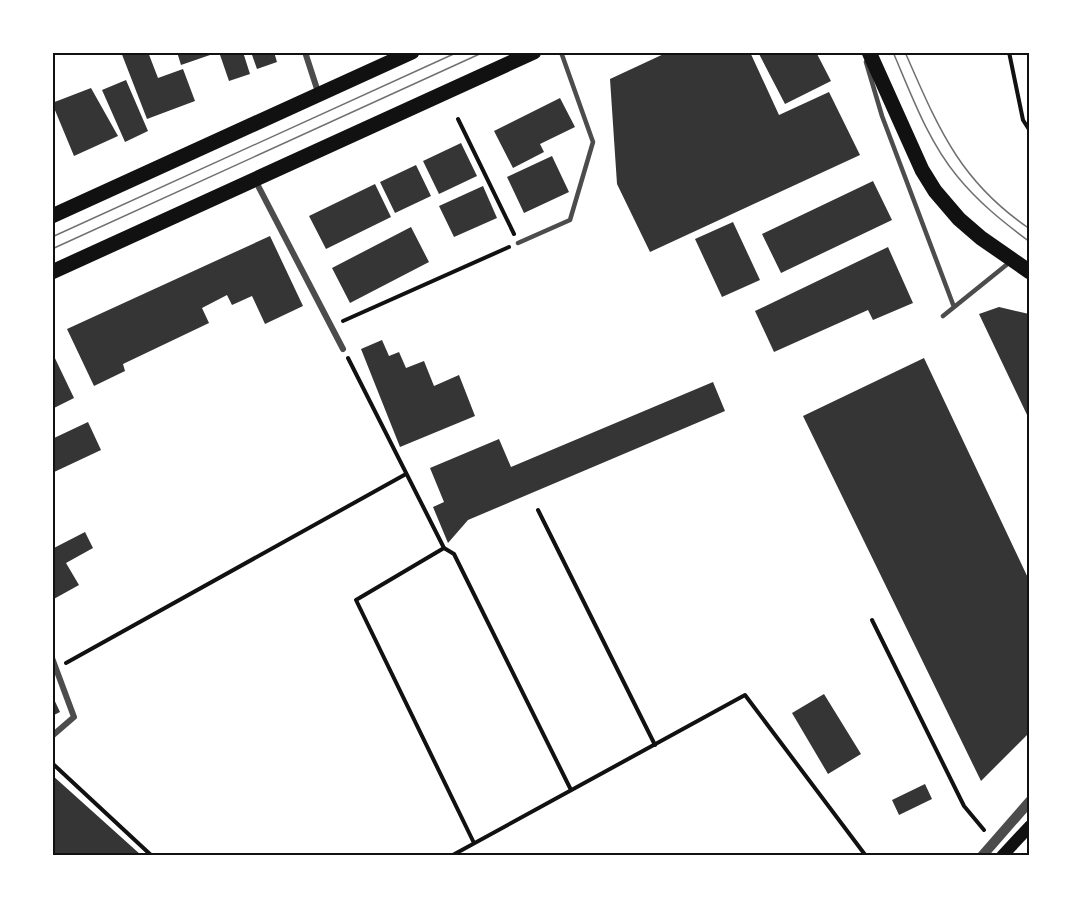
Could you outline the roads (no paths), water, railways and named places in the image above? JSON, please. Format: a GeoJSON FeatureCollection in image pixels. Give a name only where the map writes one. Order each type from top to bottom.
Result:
{"type":"FeatureCollection","features":[{"type":"Feature","properties":{"kind":"main road"},"geometry":{"type":"LineString","coordinates":[[52,216],[412,52]]}},
{"type":"Feature","properties":{"kind":"main road"},"geometry":{"type":"LineString","coordinates":[[52,272],[534,52]]}},
{"type":"Feature","properties":{"kind":"main road"},"geometry":{"type":"LineString","coordinates":[[869,52],[922,170],[935,191],[959,219],[981,238],[1029,272]]}},
{"type":"Feature","properties":{"kind":"main road"},"geometry":{"type":"LineString","coordinates":[[1002,855],[1029,826]]}},
{"type":"Feature","properties":{"kind":"street"},"geometry":{"type":"LineString","coordinates":[[305,52],[319,96]]}},
{"type":"Feature","properties":{"kind":"street"},"geometry":{"type":"LineString","coordinates":[[255,180],[343,349]]}},
{"type":"Feature","properties":{"kind":"street"},"geometry":{"type":"LineString","coordinates":[[52,658],[74,717],[52,736]]}},
{"type":"Feature","properties":{"kind":"street"},"geometry":{"type":"LineString","coordinates":[[982,855],[1029,801]]}},
{"type":"Feature","properties":{"kind":"lane"},"geometry":{"type":"LineString","coordinates":[[518,243],[570,220],[593,142],[561,52]]}},
{"type":"Feature","properties":{"kind":"lane"},"geometry":{"type":"LineString","coordinates":[[863,52],[882,116],[954,307]]}},
{"type":"Feature","properties":{"kind":"lane"},"geometry":{"type":"LineString","coordinates":[[943,316],[1012,260]]}},
{"type":"Feature","properties":{"kind":"tram line"},"geometry":{"type":"LineString","coordinates":[[52,237],[458,52]]}},
{"type":"Feature","properties":{"kind":"tram line"},"geometry":{"type":"LineString","coordinates":[[52,249],[484,52]]}},
{"type":"Feature","properties":{"kind":"tram line"},"geometry":{"type":"LineString","coordinates":[[893,52],[921,117],[947,162],[982,203],[1030,242]]}},
{"type":"Feature","properties":{"kind":"tram line"},"geometry":{"type":"LineString","coordinates":[[905,52],[928,105],[953,151],[985,192],[1030,229]]}}]}
